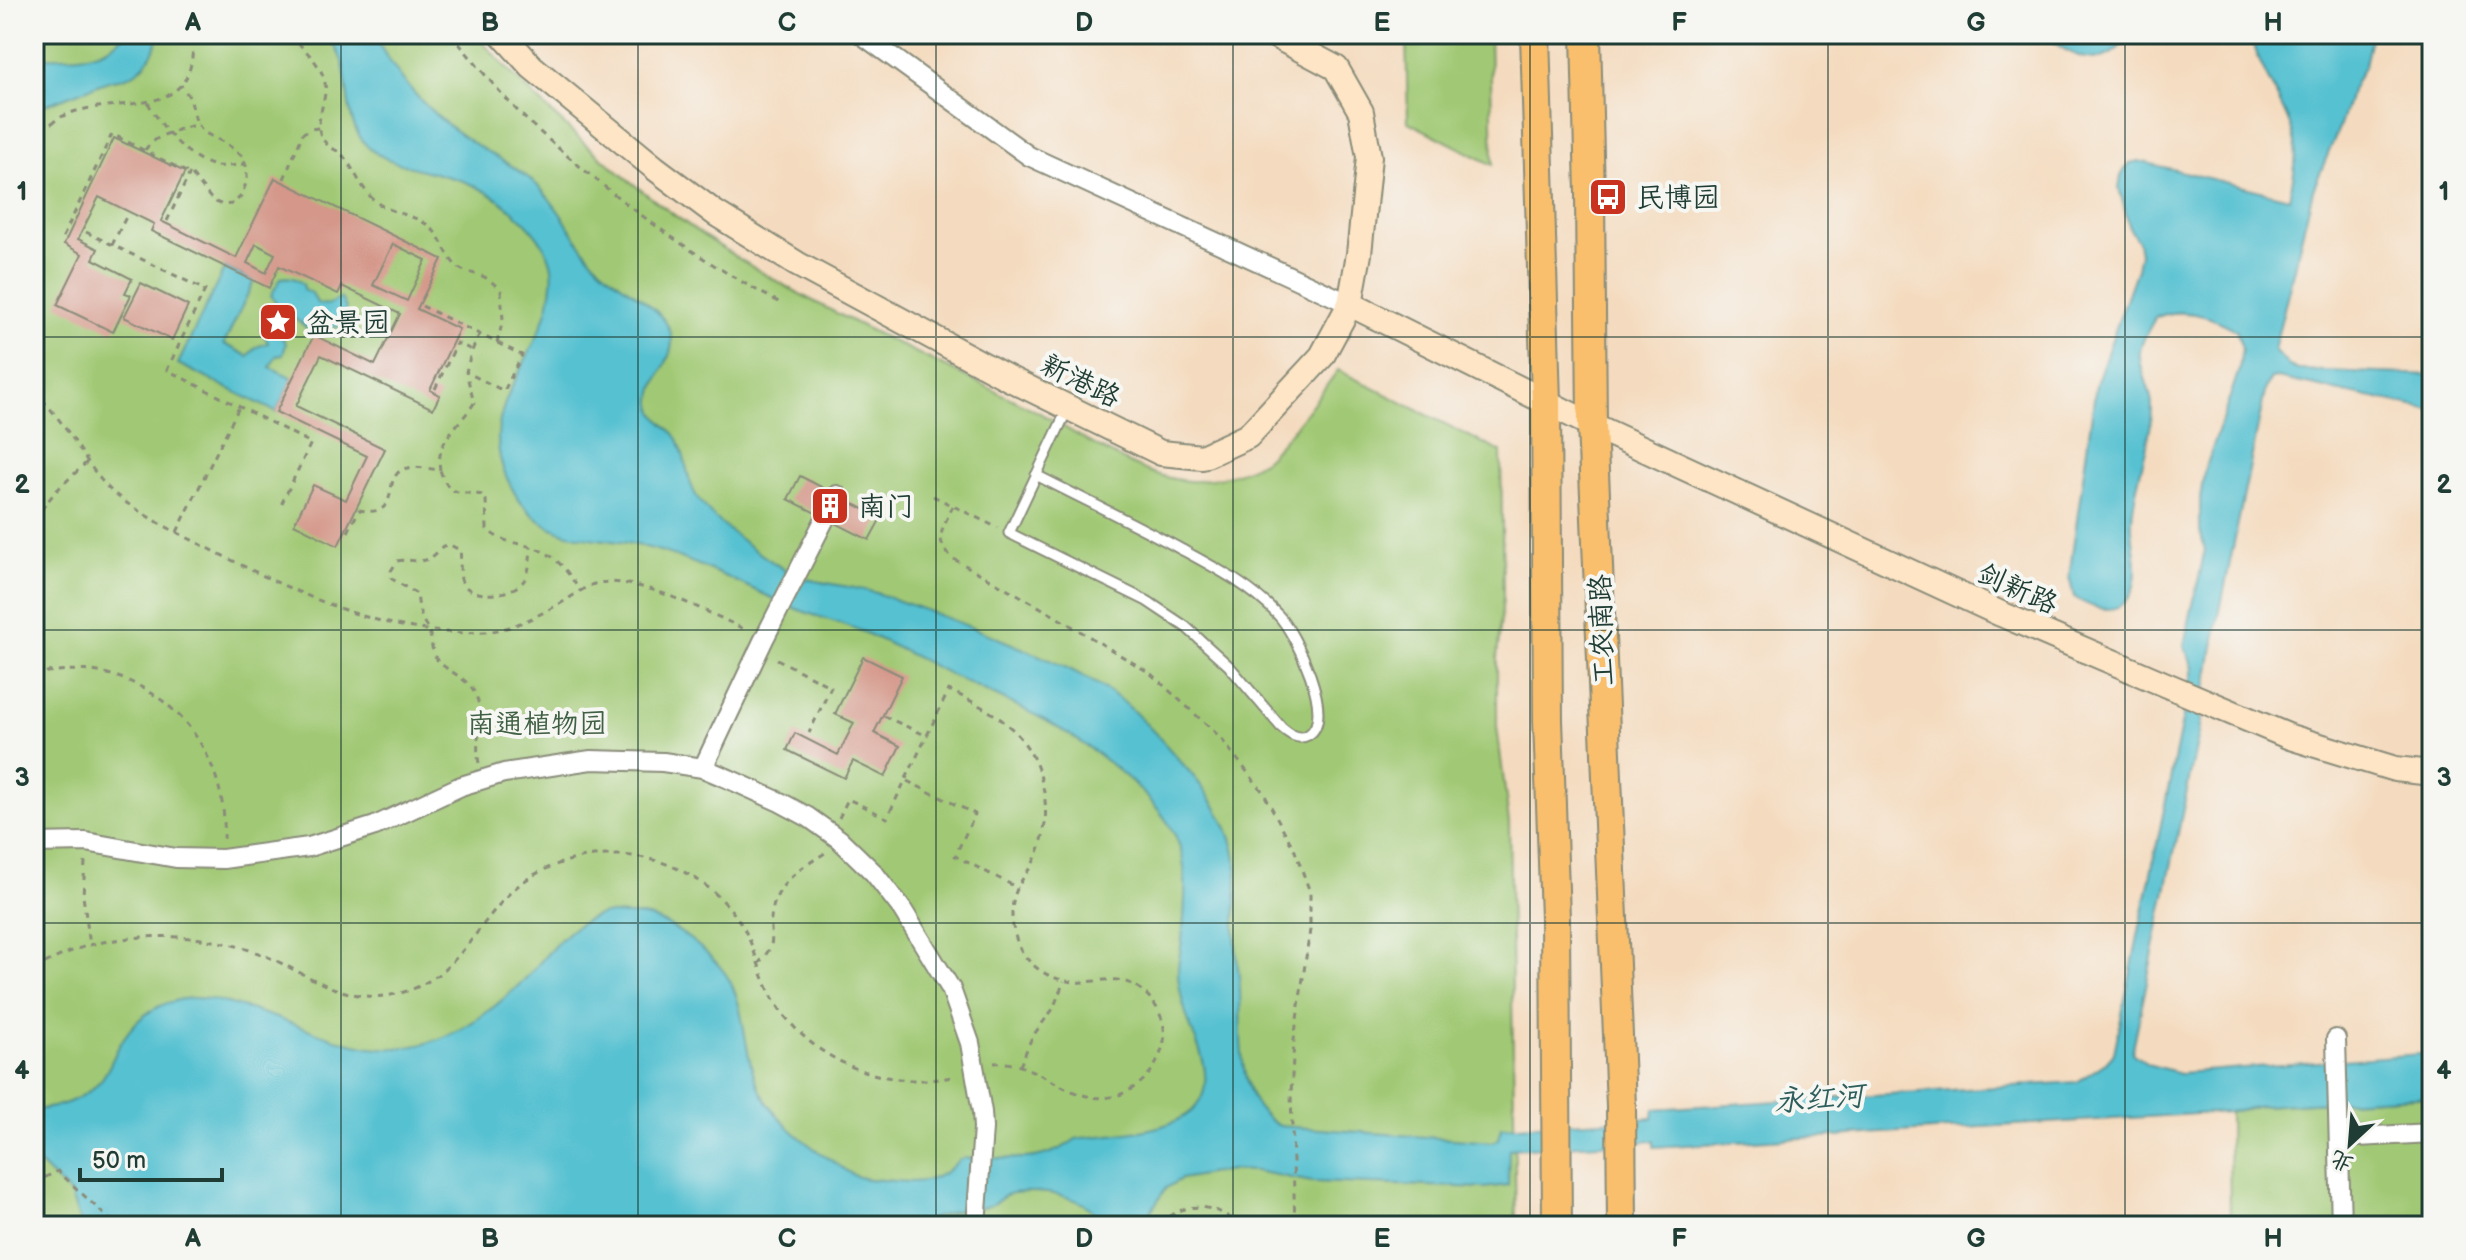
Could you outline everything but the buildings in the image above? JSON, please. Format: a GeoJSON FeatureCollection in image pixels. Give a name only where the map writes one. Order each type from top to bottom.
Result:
{"type":"FeatureCollection","features":[{"type":"Feature","properties":{"kind":"main road","name":"工农南路"},"geometry":{"type":"LineString","coordinates":[[1535,34],[1546,402],[1557,1226]]}},
{"type":"Feature","properties":{"kind":"main road","name":"工农南路"},"geometry":{"type":"LineString","coordinates":[[1586,34],[1592,425],[1621,1106],[1622,1226]]}},
{"type":"Feature","properties":{"kind":"street","name":"新港路"},"geometry":{"type":"LineString","coordinates":[[502,34],[532,67],[715,213],[797,264],[1068,408],[1161,453],[1202,457],[1248,436],[1322,356],[1350,304],[1359,254],[1369,157],[1361,112],[1336,68],[1272,34]]}},
{"type":"Feature","properties":{"kind":"street"},"geometry":{"type":"LineString","coordinates":[[861,34],[1029,156],[1350,304]]}},
{"type":"Feature","properties":{"kind":"street","name":"剑新路"},"geometry":{"type":"LineString","coordinates":[[1350,304],[1592,425],[2001,614],[2290,737],[2395,769],[2432,773]]}},
{"type":"Feature","properties":{"kind":"street"},"geometry":{"type":"LineString","coordinates":[[703,768],[837,495]]}},
{"type":"Feature","properties":{"kind":"street"},"geometry":{"type":"LineString","coordinates":[[34,843],[86,842],[176,858],[223,859],[309,847],[375,826],[461,786],[504,773],[591,760],[663,762],[703,768],[780,802],[835,836],[874,873],[902,909],[951,989],[970,1043],[982,1112],[976,1222]]}},
{"type":"Feature","properties":{"kind":"street"},"geometry":{"type":"LineString","coordinates":[[2337,1047],[2341,1226]]}},
{"type":"Feature","properties":{"kind":"street"},"geometry":{"type":"LineString","coordinates":[[2339,1138],[2432,1133]]}},
{"type":"Feature","properties":{"kind":"lane"},"geometry":{"type":"LineString","coordinates":[[1036,475],[1212,566],[1279,615],[1295,637],[1319,713],[1310,735],[1292,736],[1281,727],[1229,666],[1186,627],[1147,601],[1009,533],[1068,408]]}},
{"type":"Feature","properties":{"kind":"path"},"geometry":{"type":"LineString","coordinates":[[34,141],[60,117],[76,111],[147,102],[181,85],[193,62],[192,34]]}},
{"type":"Feature","properties":{"kind":"path"},"geometry":{"type":"LineString","coordinates":[[290,34],[315,62],[325,82],[325,99],[319,119],[322,139],[342,154],[357,180],[375,201],[425,223],[434,230],[460,269],[483,276],[501,291],[503,320],[497,343]]}},
{"type":"Feature","properties":{"kind":"path"},"geometry":{"type":"LineString","coordinates":[[451,34],[531,123],[624,202],[708,262],[779,302]]}},
{"type":"Feature","properties":{"kind":"path"},"geometry":{"type":"LineString","coordinates":[[63,237],[112,134],[190,173],[213,201],[223,205],[233,204],[241,196],[247,181],[242,156],[203,132],[190,98],[181,85]]}},
{"type":"Feature","properties":{"kind":"path"},"geometry":{"type":"LineString","coordinates":[[147,102],[168,133],[196,157],[213,165],[245,164]]}},
{"type":"Feature","properties":{"kind":"path"},"geometry":{"type":"LineString","coordinates":[[145,151],[153,141],[168,133],[198,124]]}},
{"type":"Feature","properties":{"kind":"path"},"geometry":{"type":"LineString","coordinates":[[284,179],[303,133],[319,128]]}},
{"type":"Feature","properties":{"kind":"path"},"geometry":{"type":"LineString","coordinates":[[167,221],[190,173]]}},
{"type":"Feature","properties":{"kind":"path"},"geometry":{"type":"LineString","coordinates":[[112,245],[127,215]]}},
{"type":"Feature","properties":{"kind":"path"},"geometry":{"type":"LineString","coordinates":[[86,232],[205,290],[167,370],[311,443],[280,507]]}},
{"type":"Feature","properties":{"kind":"path"},"geometry":{"type":"LineString","coordinates":[[422,306],[522,355],[504,391],[466,372]]}},
{"type":"Feature","properties":{"kind":"path"},"geometry":{"type":"LineString","coordinates":[[479,335],[466,372],[474,403],[455,424],[438,462],[445,484],[459,494],[483,495],[487,529],[494,537],[531,547],[553,557],[567,570],[580,591]]}},
{"type":"Feature","properties":{"kind":"path"},"geometry":{"type":"LineString","coordinates":[[435,389],[457,343],[472,350]]}},
{"type":"Feature","properties":{"kind":"path"},"geometry":{"type":"LineString","coordinates":[[34,391],[115,494],[177,532],[237,563],[356,615],[428,631],[502,630],[595,584],[618,583],[643,588],[699,607],[831,687],[809,733]]}},
{"type":"Feature","properties":{"kind":"path"},"geometry":{"type":"LineString","coordinates":[[177,532],[239,407]]}},
{"type":"Feature","properties":{"kind":"path"},"geometry":{"type":"LineString","coordinates":[[34,519],[55,492],[87,462]]}},
{"type":"Feature","properties":{"kind":"path"},"geometry":{"type":"LineString","coordinates":[[348,532],[359,510],[372,513],[389,502],[393,481],[398,473],[408,468],[440,470]]}},
{"type":"Feature","properties":{"kind":"path"},"geometry":{"type":"LineString","coordinates":[[933,496],[1009,533]]}},
{"type":"Feature","properties":{"kind":"path"},"geometry":{"type":"LineString","coordinates":[[953,506],[940,542],[943,551],[1150,673],[1219,736],[1263,792],[1295,851],[1310,892],[1310,930],[1294,1040],[1291,1116],[1295,1226]]}},
{"type":"Feature","properties":{"kind":"path"},"geometry":{"type":"LineString","coordinates":[[484,778],[476,751],[478,701],[466,681],[434,655],[417,594],[392,579],[391,571],[397,561],[423,561],[431,559],[443,546],[457,548],[462,554],[461,581],[474,591],[496,595],[523,582],[531,547]]}},
{"type":"Feature","properties":{"kind":"path"},"geometry":{"type":"LineString","coordinates":[[34,674],[75,670],[107,674],[166,702],[200,742],[212,762],[221,789],[225,819],[223,859]]}},
{"type":"Feature","properties":{"kind":"path"},"geometry":{"type":"LineString","coordinates":[[34,968],[90,945],[171,936],[200,938],[267,956],[323,985],[351,994],[381,996],[403,992],[444,970],[471,942],[492,912],[532,876],[580,858],[633,857],[659,861],[681,870],[723,900],[748,936],[758,964],[777,1004],[795,1028],[821,1051],[871,1075],[922,1080],[953,1077],[997,1062],[1041,1074],[1070,1092],[1106,1098],[1135,1087],[1148,1076],[1164,1041],[1159,1012],[1143,991],[1123,981],[1110,979],[1064,980],[1034,967],[1019,947],[1012,914],[1018,888],[1035,860],[1045,827],[1045,794],[1036,761],[1013,729],[986,708],[949,690],[887,818],[848,799],[826,853],[795,872],[782,887],[771,913],[773,943],[758,964]]}},
{"type":"Feature","properties":{"kind":"path"},"geometry":{"type":"LineString","coordinates":[[884,716],[927,736]]}},
{"type":"Feature","properties":{"kind":"path"},"geometry":{"type":"LineString","coordinates":[[906,780],[975,814],[955,856],[1018,888]]}},
{"type":"Feature","properties":{"kind":"path"},"geometry":{"type":"LineString","coordinates":[[86,842],[83,896],[90,945]]}},
{"type":"Feature","properties":{"kind":"path"},"geometry":{"type":"LineString","coordinates":[[1020,1066],[1032,1037],[1053,1009],[1064,980]]}},
{"type":"Feature","properties":{"kind":"path"},"geometry":{"type":"LineString","coordinates":[[34,1183],[58,1171],[112,1222],[109,1226]]}},
{"type":"Feature","properties":{"kind":"path"},"geometry":{"type":"LineString","coordinates":[[1162,1226],[1175,1213],[1196,1207],[1221,1211],[1239,1226]]}},
{"type":"Feature","properties":{"kind":"path"},"geometry":{"type":"LineString","coordinates":[[1250,1226],[1270,1218],[1294,1217]]}},
{"type":"Feature","properties":{"kind":"green space","name":"南通植物园"},"geometry":{"type":"Polygon","coordinates":[[[34,34],[475,34],[582,141],[661,205],[745,263],[820,305],[1038,412],[1137,467],[1178,480],[1197,481],[1230,475],[1254,466],[1286,437],[1338,370],[1501,452],[1503,598],[1497,658],[1497,727],[1509,822],[1516,1226],[34,1226],[34,34]]]}},
{"type":"Feature","properties":{"kind":"green space"},"geometry":{"type":"Polygon","coordinates":[[[1406,34],[1490,34],[1493,165],[1408,122],[1406,34]]]}},
{"type":"Feature","properties":{"kind":"green space"},"geometry":{"type":"Polygon","coordinates":[[[2432,1096],[2432,1226],[2230,1226],[2229,1112],[2261,1106],[2432,1096]]]}},
{"type":"Feature","properties":{"kind":"water"},"geometry":{"type":"Polygon","coordinates":[[[125,34],[160,34],[149,59],[137,71],[34,109],[34,57],[71,57],[95,53],[116,43],[125,34]]]}},
{"type":"Feature","properties":{"kind":"water"},"geometry":{"type":"Polygon","coordinates":[[[327,34],[373,34],[402,79],[425,105],[451,128],[538,186],[591,258],[666,323],[672,344],[653,394],[653,409],[678,440],[696,495],[727,529],[792,574],[866,590],[914,606],[1006,641],[1086,678],[1129,707],[1190,772],[1220,814],[1234,849],[1241,1046],[1248,1085],[1265,1116],[1280,1126],[1493,1142],[1499,1139],[1501,1127],[1653,1118],[1654,1109],[2077,1082],[2104,1064],[2114,1053],[2193,668],[2184,645],[2205,550],[2200,531],[2204,473],[2239,370],[2242,348],[2236,330],[2206,317],[2175,313],[2155,318],[2140,352],[2152,405],[2132,520],[2136,563],[2134,584],[2130,595],[2117,607],[2097,608],[2074,597],[2069,577],[2096,384],[2140,253],[2119,188],[2121,176],[2130,163],[2139,161],[2289,198],[2295,163],[2294,137],[2259,59],[2252,34],[2372,34],[2365,65],[2349,96],[2313,190],[2274,350],[2289,366],[2298,370],[2432,375],[2432,410],[2277,378],[2271,379],[2266,387],[2214,640],[2199,733],[2132,1053],[2147,1064],[2180,1073],[2432,1053],[2432,1096],[2261,1106],[2229,1112],[1654,1147],[1654,1141],[1509,1149],[1508,1185],[1484,1188],[1312,1182],[1255,1171],[1230,1170],[1181,1179],[1166,1188],[1151,1211],[1146,1226],[1101,1226],[1097,1215],[1077,1201],[1048,1193],[1020,1192],[1009,1194],[989,1206],[946,1214],[916,1226],[328,1226],[297,1219],[261,1226],[82,1226],[70,1194],[34,1163],[34,1110],[69,1102],[93,1088],[130,1030],[156,1008],[178,1000],[212,999],[353,1044],[379,1048],[406,1047],[434,1041],[481,1017],[518,986],[569,932],[603,914],[657,920],[685,936],[714,960],[733,987],[754,1075],[767,1102],[786,1125],[809,1145],[849,1173],[862,1178],[925,1181],[942,1174],[960,1159],[1033,1157],[1062,1148],[1076,1139],[1151,1129],[1173,1122],[1191,1111],[1203,1096],[1205,1073],[1178,975],[1185,886],[1180,847],[1158,809],[1117,769],[1034,714],[874,637],[802,611],[665,552],[564,533],[544,523],[521,503],[506,476],[499,452],[498,430],[511,389],[542,326],[549,303],[553,277],[548,255],[526,223],[484,191],[457,179],[390,160],[369,148],[352,119],[342,61],[327,34]]]}},
{"type":"Feature","properties":{"kind":"water"},"geometry":{"type":"Polygon","coordinates":[[[2044,34],[2129,34],[2120,47],[2110,54],[2088,58],[2066,50],[2044,34]]]}},
{"type":"Feature","properties":{"kind":"water"},"geometry":{"type":"Polygon","coordinates":[[[225,267],[254,281],[224,344],[248,356],[256,347],[268,343],[261,328],[276,304],[271,295],[281,278],[299,281],[304,286],[303,290],[312,293],[317,303],[332,303],[340,298],[345,305],[342,323],[339,327],[332,326],[326,334],[314,329],[311,333],[299,322],[286,317],[275,317],[269,323],[273,333],[283,338],[286,344],[283,355],[276,356],[270,367],[293,378],[276,412],[178,364],[225,267]]]}},
{"type":"Feature","properties":{"kind":"place","name":"民博园"},"geometry":{"type":"Point","coordinates":[1608,197]}},
{"type":"Feature","properties":{"kind":"place","name":"盆景园"},"geometry":{"type":"Point","coordinates":[278,322]}},
{"type":"Feature","properties":{"kind":"place","name":"南门"},"geometry":{"type":"Point","coordinates":[830,506]}},
{"type":"Feature","properties":{"kind":"water label","name":"永红河"},"geometry":{"type":"Point","coordinates":[1819,1098]}}]}
